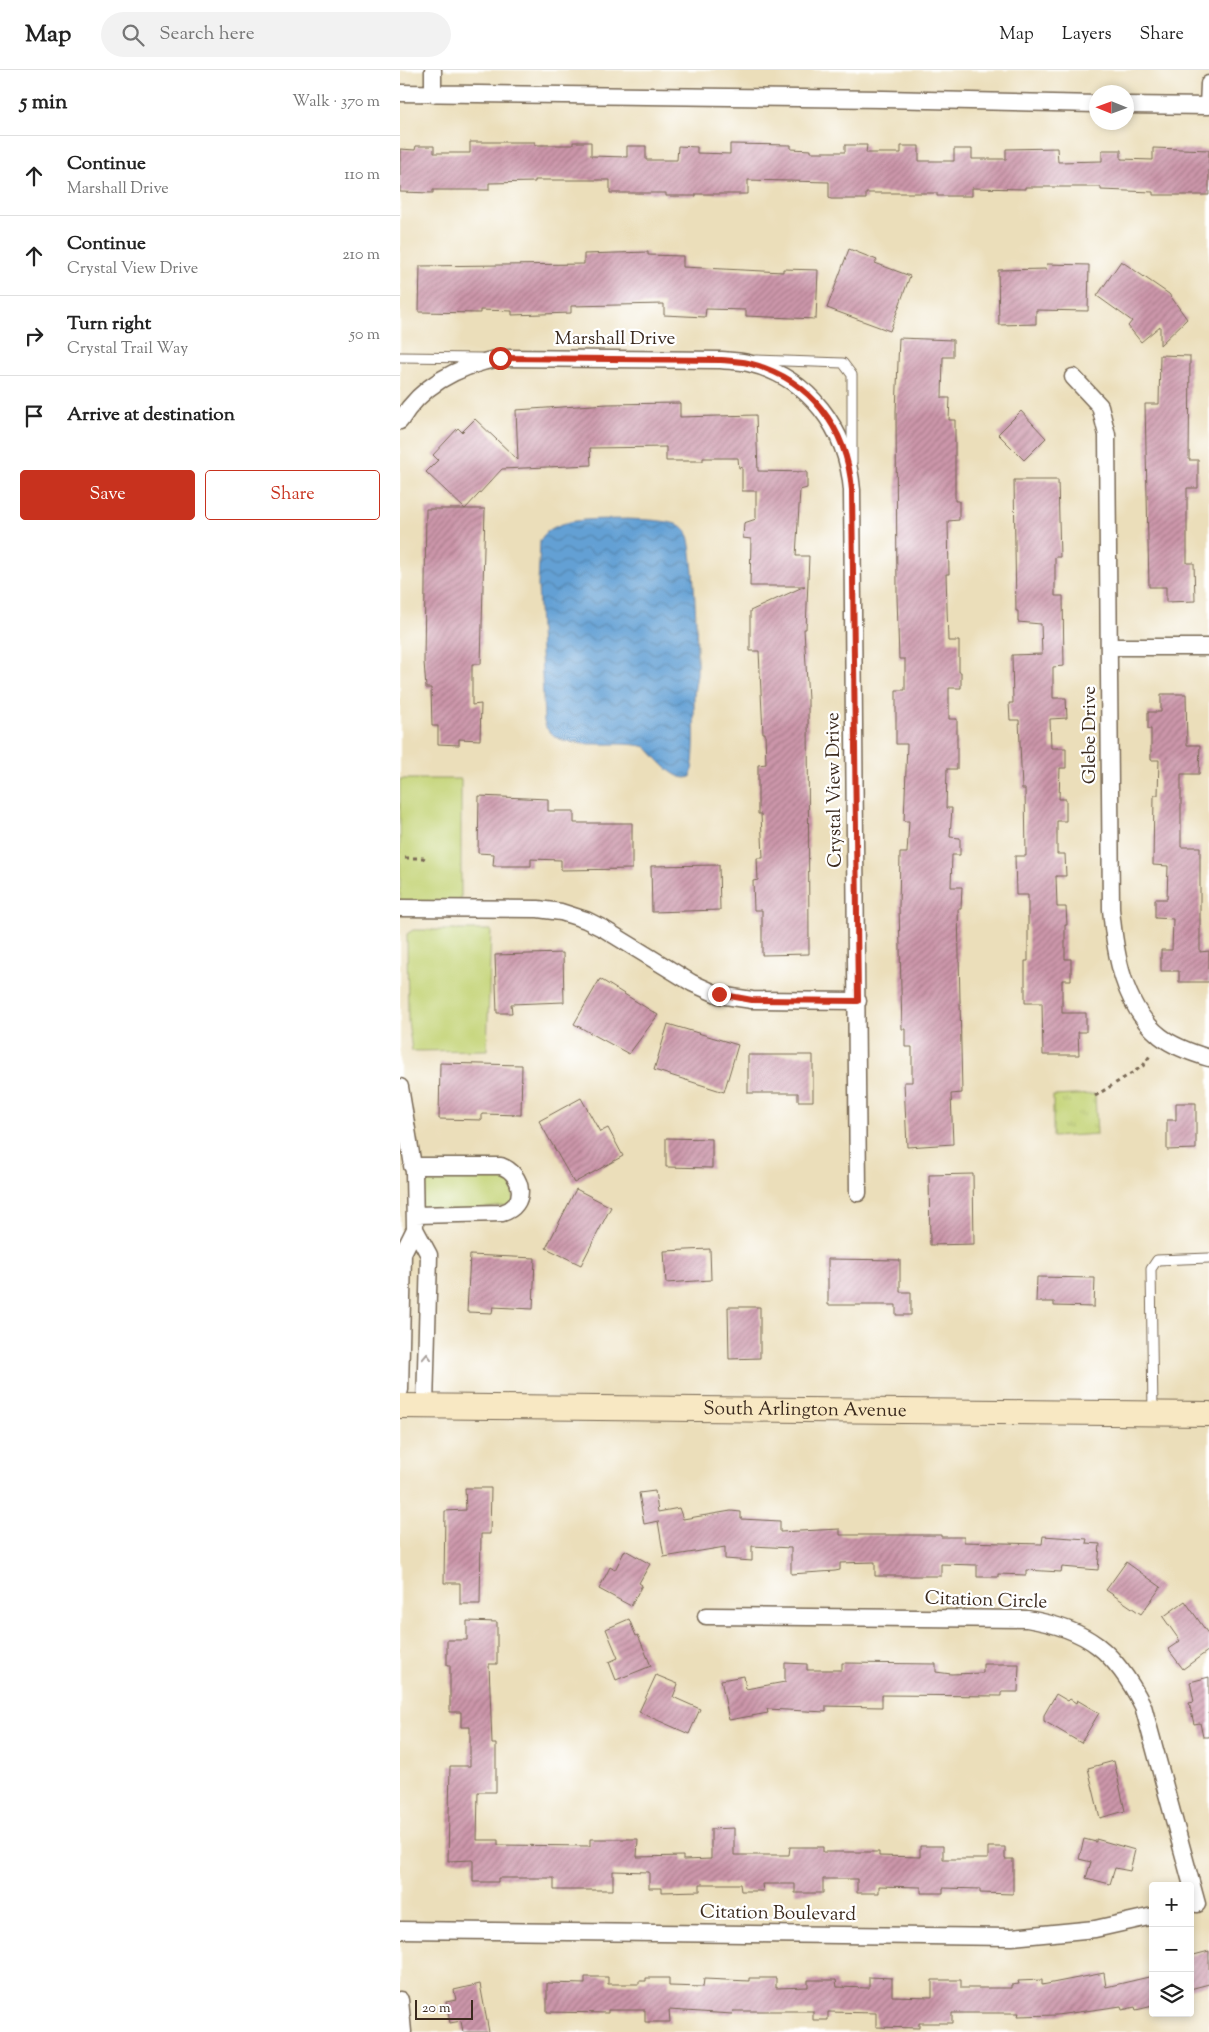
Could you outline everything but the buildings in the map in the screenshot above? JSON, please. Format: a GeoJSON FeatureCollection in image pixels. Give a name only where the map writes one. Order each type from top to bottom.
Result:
{"type":"FeatureCollection","features":[{"type":"Feature","properties":{"kind":"main road","name":"South Arlington Avenue"},"geometry":{"type":"LineString","coordinates":[[400,1406],[1209,1414]]}},
{"type":"Feature","properties":{"kind":"street"},"geometry":{"type":"LineString","coordinates":[[433,70],[433,94]]}},
{"type":"Feature","properties":{"kind":"street"},"geometry":{"type":"LineString","coordinates":[[1134,104],[1209,106],[1209,84]]}},
{"type":"Feature","properties":{"kind":"street"},"geometry":{"type":"LineString","coordinates":[[400,93],[884,99],[1089,104]]}},
{"type":"Feature","properties":{"kind":"street","name":"Marshall Drive"},"geometry":{"type":"LineString","coordinates":[[400,421],[419,397],[434,384],[462,368],[500,358],[721,360],[747,363],[767,369],[794,383],[811,397]]}},
{"type":"Feature","properties":{"kind":"street","name":"Glebe Drive"},"geometry":{"type":"LineString","coordinates":[[1073,377],[1100,406],[1107,435],[1111,909],[1118,964],[1142,1016],[1160,1036],[1185,1050],[1209,1058]]}},
{"type":"Feature","properties":{"kind":"street","name":"Crystal View Drive"},"geometry":{"type":"LineString","coordinates":[[811,397],[833,425],[842,441],[851,476],[852,490],[858,1001],[858,1193]]}},
{"type":"Feature","properties":{"kind":"street"},"geometry":{"type":"LineString","coordinates":[[1109,647],[1209,648]]}},
{"type":"Feature","properties":{"kind":"street"},"geometry":{"type":"LineString","coordinates":[[400,908],[538,909],[561,912],[586,920],[604,929],[692,983],[719,994],[752,1000],[858,1001]]}},
{"type":"Feature","properties":{"kind":"street"},"geometry":{"type":"LineString","coordinates":[[400,1086],[412,1166],[415,1222],[429,1255],[425,1406]]}},
{"type":"Feature","properties":{"kind":"street"},"geometry":{"type":"LineString","coordinates":[[412,1166],[501,1166],[508,1169],[516,1177],[520,1190],[515,1205],[502,1213],[415,1222]]}},
{"type":"Feature","properties":{"kind":"street"},"geometry":{"type":"LineString","coordinates":[[400,1390],[403,1253],[415,1222]]}},
{"type":"Feature","properties":{"kind":"street","name":"Citation Circle"},"geometry":{"type":"LineString","coordinates":[[706,1616],[1027,1619],[1055,1624],[1087,1638],[1109,1654],[1131,1681],[1143,1706],[1199,1904]]}},
{"type":"Feature","properties":{"kind":"street","name":"Citation Boulevard"},"geometry":{"type":"LineString","coordinates":[[400,1930],[1012,1937],[1095,1928],[1149,1917]]}},
{"type":"Feature","properties":{"kind":"street"},"geometry":{"type":"LineString","coordinates":[[400,2000],[403,2032]]}},
{"type":"Feature","properties":{"kind":"lane"},"geometry":{"type":"LineString","coordinates":[[400,357],[500,358]]}},
{"type":"Feature","properties":{"kind":"lane"},"geometry":{"type":"LineString","coordinates":[[721,360],[844,363],[852,375],[852,490]]}},
{"type":"Feature","properties":{"kind":"lane"},"geometry":{"type":"LineString","coordinates":[[1153,1413],[1151,1270],[1157,1260],[1209,1258]]}},
{"type":"Feature","properties":{"kind":"path"},"geometry":{"type":"LineString","coordinates":[[405,858],[423,858],[426,860]]}},
{"type":"Feature","properties":{"kind":"path"},"geometry":{"type":"LineString","coordinates":[[1095,1096],[1143,1066],[1151,1054]]}},
{"type":"Feature","properties":{"kind":"green space"},"geometry":{"type":"Polygon","coordinates":[[[400,779],[461,779],[461,909],[400,908],[400,779]]]}},
{"type":"Feature","properties":{"kind":"green space"},"geometry":{"type":"Polygon","coordinates":[[[413,930],[491,930],[487,1050],[412,1051],[408,1021],[407,934],[413,930]]]}},
{"type":"Feature","properties":{"kind":"green space"},"geometry":{"type":"Polygon","coordinates":[[[1095,1094],[1097,1134],[1053,1137],[1053,1096],[1095,1094]]]}},
{"type":"Feature","properties":{"kind":"green space"},"geometry":{"type":"Polygon","coordinates":[[[508,1169],[515,1205],[415,1215],[414,1172],[508,1169]]]}},
{"type":"Feature","properties":{"kind":"water"},"geometry":{"type":"Polygon","coordinates":[[[627,519],[675,524],[686,530],[689,539],[695,599],[697,663],[691,777],[685,778],[672,773],[646,747],[620,744],[588,744],[560,739],[550,732],[544,722],[538,585],[540,541],[546,533],[566,523],[627,519]]]}},
{"type":"Feature","properties":{"kind":"route"},"geometry":{"type":"LineString","coordinates":[[500,358],[721,360],[747,363],[767,369],[794,383],[819,406],[842,441],[851,476],[852,490],[858,1001],[752,1000],[719,994]]}}]}
